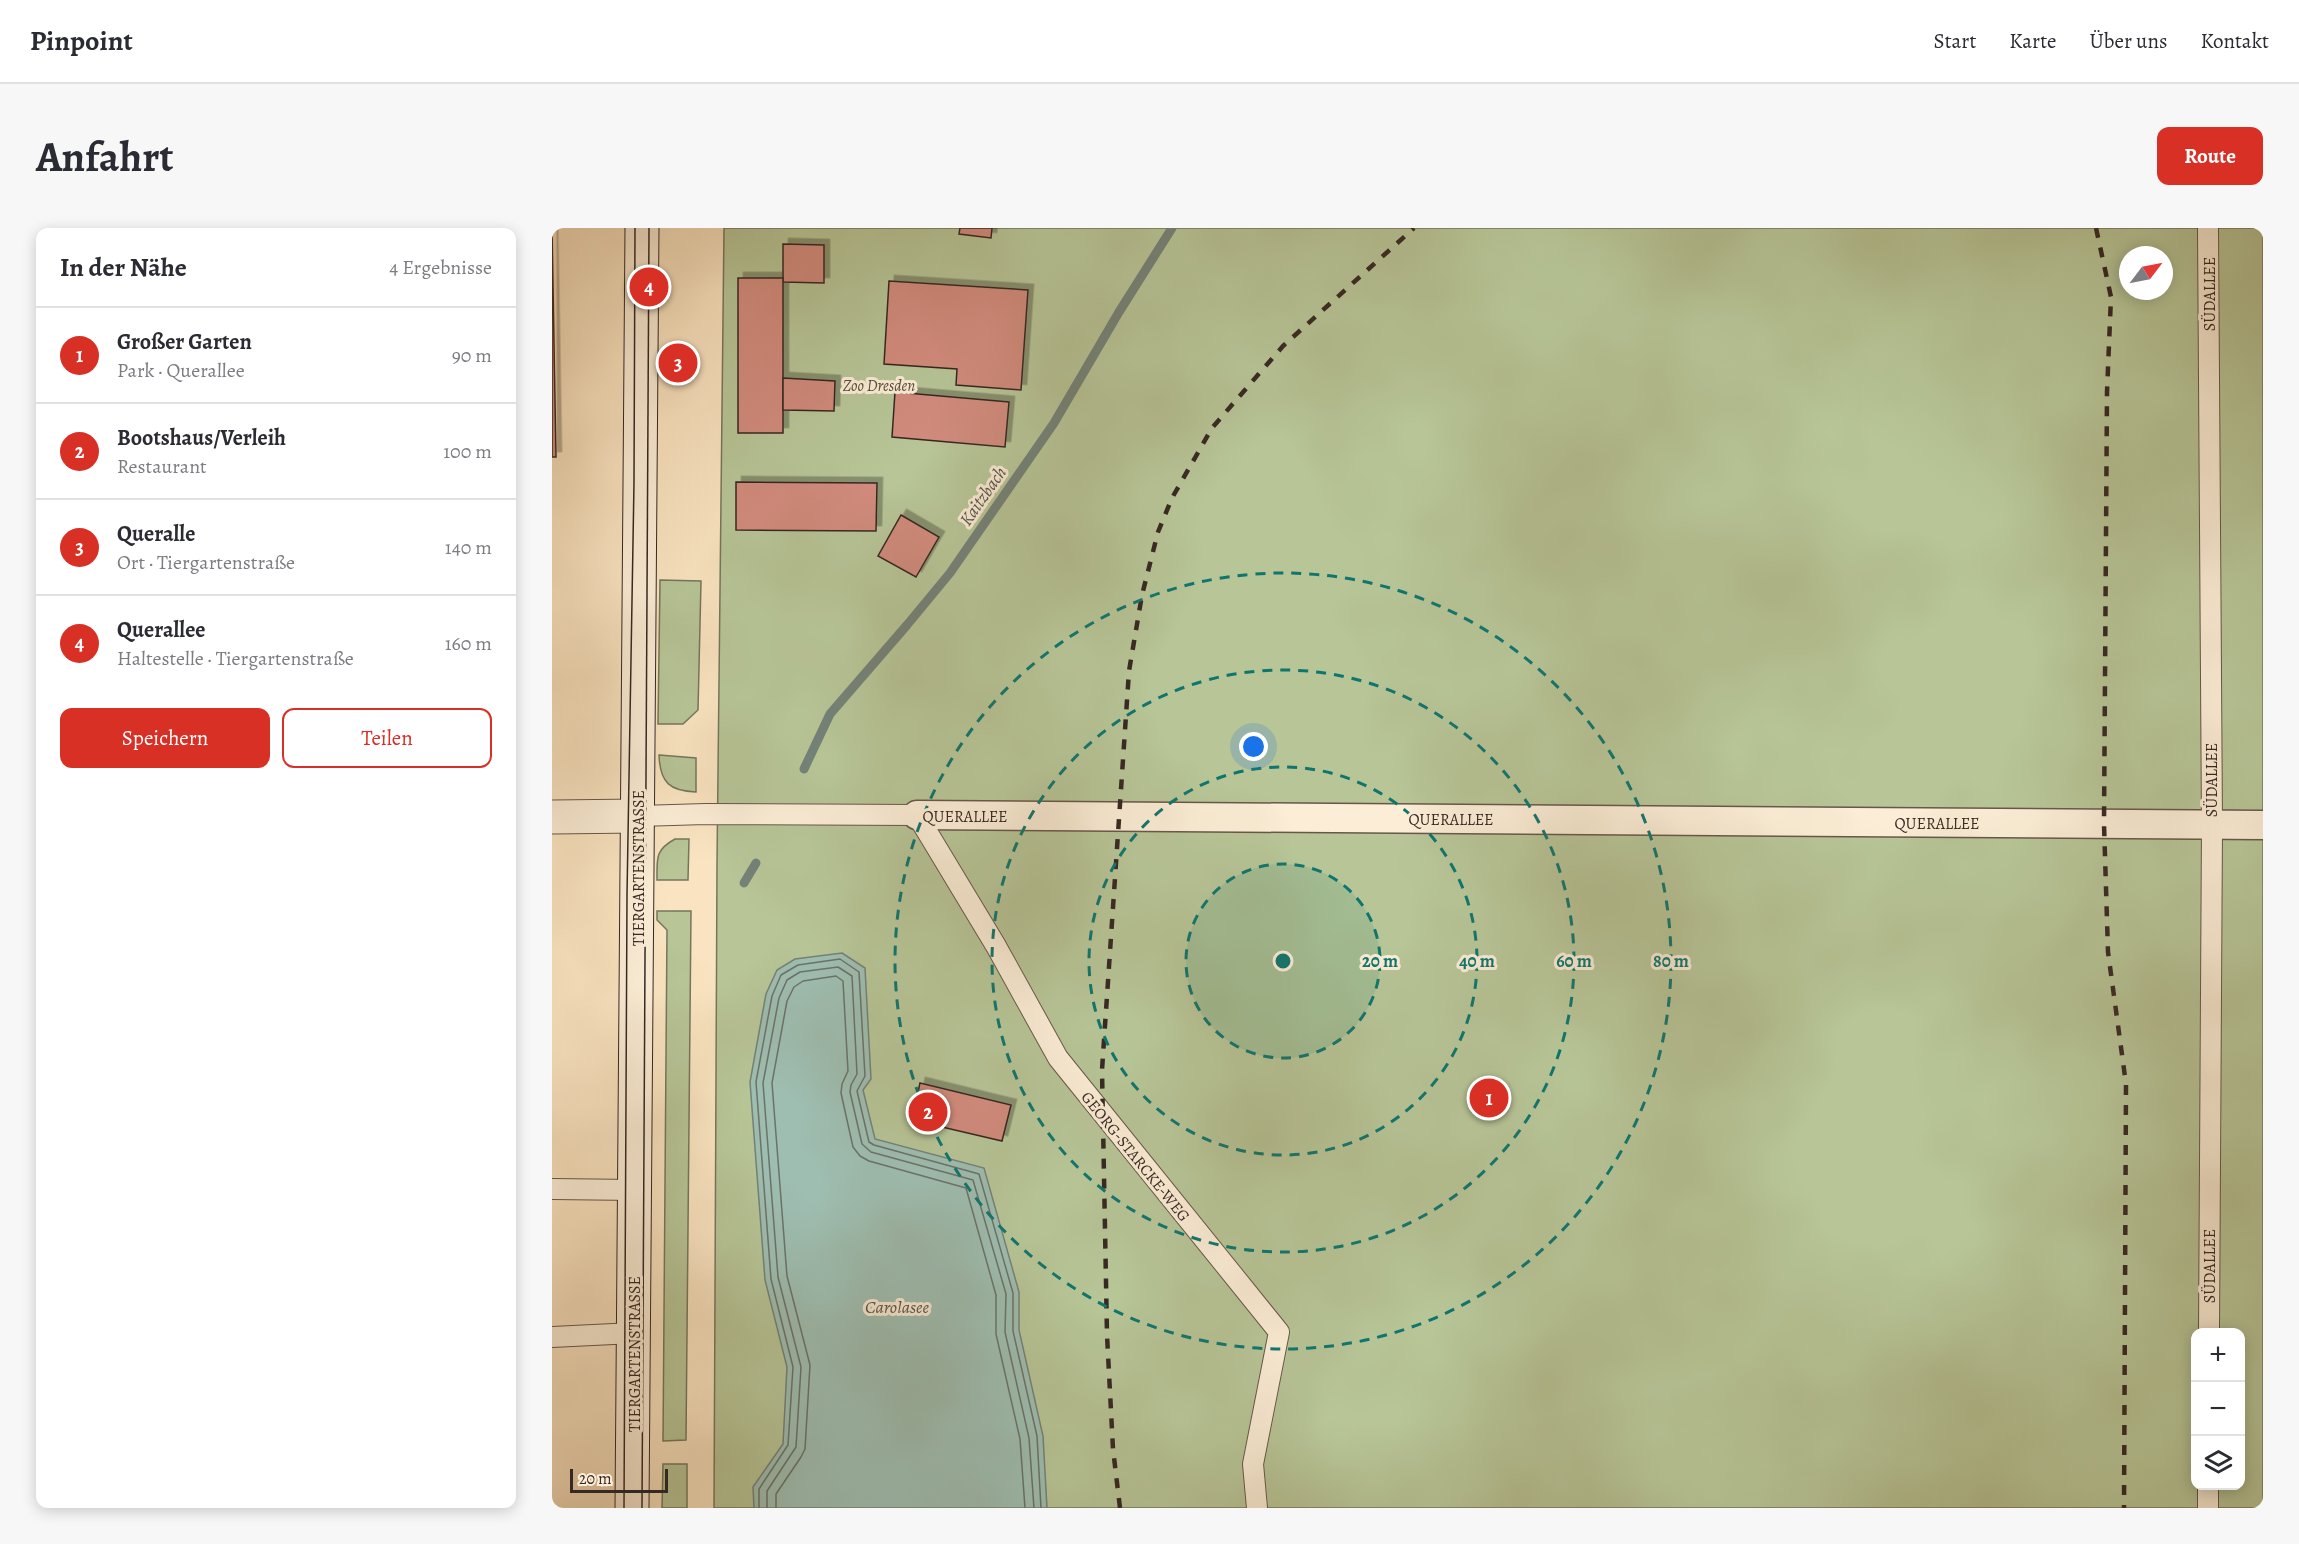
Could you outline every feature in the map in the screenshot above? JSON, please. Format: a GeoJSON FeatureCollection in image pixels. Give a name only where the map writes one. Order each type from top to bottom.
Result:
{"type":"FeatureCollection","features":[{"type":"Feature","properties":{"kind":"main road","name":"TIERGARTENSTRASSE"},"geometry":{"type":"LineString","coordinates":[[632,1508],[642,228]]}},
{"type":"Feature","properties":{"kind":"main road"},"geometry":{"type":"LineString","coordinates":[[552,817],[639,816]]}},
{"type":"Feature","properties":{"kind":"street","name":"QUERALLEE"},"geometry":{"type":"LineString","coordinates":[[917,815],[2263,825]]}},
{"type":"Feature","properties":{"kind":"lane","name":"SÜDALLEE"},"geometry":{"type":"LineString","coordinates":[[2208,228],[2212,825],[2209,1328]]}},
{"type":"Feature","properties":{"kind":"lane","name":"QUERALLEE"},"geometry":{"type":"LineString","coordinates":[[639,816],[917,815]]}},
{"type":"Feature","properties":{"kind":"lane","name":"GEORG-STARCKE-WEG"},"geometry":{"type":"LineString","coordinates":[[917,815],[996,946],[1058,1058],[1279,1332],[1253,1464],[1257,1508]]}},
{"type":"Feature","properties":{"kind":"lane"},"geometry":{"type":"LineString","coordinates":[[552,1189],[635,1190]]}},
{"type":"Feature","properties":{"kind":"lane"},"geometry":{"type":"LineString","coordinates":[[552,1337],[634,1333]]}},
{"type":"Feature","properties":{"kind":"lane"},"geometry":{"type":"LineString","coordinates":[[2208,1490],[2208,1508]]}},
{"type":"Feature","properties":{"kind":"green space","name":"Zoo Dresden"},"geometry":{"type":"Polygon","coordinates":[[[724,228],[2263,228],[2263,1508],[714,1508],[717,864],[724,228]]]}},
{"type":"Feature","properties":{"kind":"green space"},"geometry":{"type":"Polygon","coordinates":[[[660,580],[701,581],[698,710],[683,724],[658,724],[660,580]]]}},
{"type":"Feature","properties":{"kind":"green space"},"geometry":{"type":"Polygon","coordinates":[[[659,755],[696,758],[696,792],[679,790],[668,784],[664,779],[659,755]]]}},
{"type":"Feature","properties":{"kind":"green space"},"geometry":{"type":"Polygon","coordinates":[[[675,839],[689,839],[688,880],[657,880],[658,855],[668,843],[675,839]]]}},
{"type":"Feature","properties":{"kind":"green space"},"geometry":{"type":"Polygon","coordinates":[[[657,911],[691,911],[686,1440],[663,1441],[667,930],[657,920],[657,911]]]}},
{"type":"Feature","properties":{"kind":"green space"},"geometry":{"type":"Polygon","coordinates":[[[663,1464],[687,1464],[687,1508],[662,1508],[663,1464]]]}},
{"type":"Feature","properties":{"kind":"water","name":"Carolasee"},"geometry":{"type":"Polygon","coordinates":[[[842,953],[865,968],[871,1079],[863,1090],[875,1139],[984,1168],[1019,1292],[1019,1330],[1043,1436],[1047,1508],[754,1508],[753,1487],[783,1444],[787,1367],[765,1280],[750,1082],[766,994],[777,970],[795,959],[842,953]]]}},
{"type":"Feature","properties":{"kind":"building"},"geometry":{"type":"Polygon","coordinates":[[[552,228],[556,457],[552,457],[552,228]]]}},
{"type":"Feature","properties":{"kind":"building"},"geometry":{"type":"Polygon","coordinates":[[[960,228],[992,228],[991,238],[959,234],[960,228]]]}},
{"type":"Feature","properties":{"kind":"building"},"geometry":{"type":"Polygon","coordinates":[[[783,244],[824,245],[824,283],[783,282],[783,244]]]}},
{"type":"Feature","properties":{"kind":"building"},"geometry":{"type":"Polygon","coordinates":[[[738,278],[783,278],[783,433],[738,433],[738,278]]]}},
{"type":"Feature","properties":{"kind":"building"},"geometry":{"type":"Polygon","coordinates":[[[889,281],[1028,290],[1021,390],[956,385],[957,369],[884,364],[889,281]]]}},
{"type":"Feature","properties":{"kind":"building"},"geometry":{"type":"Polygon","coordinates":[[[675,354],[682,354],[681,373],[675,372],[675,354]]]}},
{"type":"Feature","properties":{"kind":"building"},"geometry":{"type":"Polygon","coordinates":[[[783,378],[835,381],[834,411],[783,410],[783,378]]]}},
{"type":"Feature","properties":{"kind":"building"},"geometry":{"type":"Polygon","coordinates":[[[895,392],[1009,402],[1005,447],[892,437],[895,392]]]}},
{"type":"Feature","properties":{"kind":"building"},"geometry":{"type":"Polygon","coordinates":[[[736,482],[877,483],[876,531],[736,530],[736,482]]]}},
{"type":"Feature","properties":{"kind":"building"},"geometry":{"type":"Polygon","coordinates":[[[901,515],[939,537],[916,577],[878,556],[901,515]]]}},
{"type":"Feature","properties":{"kind":"building"},"geometry":{"type":"Polygon","coordinates":[[[920,1083],[1011,1105],[1002,1141],[912,1120],[920,1083]]]}},
{"type":"Feature","properties":{"kind":"waterway","name":"Kaitzbach"},"geometry":{"type":"LineString","coordinates":[[804,769],[830,714],[950,573],[1054,423],[1119,312],[1172,228]]}},
{"type":"Feature","properties":{"kind":"waterway","name":"Kaitzbach"},"geometry":{"type":"LineString","coordinates":[[744,883],[756,863]]}},
{"type":"Feature","properties":{"kind":"tram line"},"geometry":{"type":"LineString","coordinates":[[624,1508],[627,895],[634,483],[635,228]]}},
{"type":"Feature","properties":{"kind":"tram line"},"geometry":{"type":"LineString","coordinates":[[642,1508],[649,228]]}},
{"type":"Feature","properties":{"kind":"railway"},"geometry":{"type":"LineString","coordinates":[[1120,1508],[1113,1449],[1107,1335],[1102,1070],[1129,671],[1142,595],[1158,532],[1172,498],[1212,428],[1283,346],[1414,228]]}},
{"type":"Feature","properties":{"kind":"railway"},"geometry":{"type":"LineString","coordinates":[[2096,228],[2111,297],[2107,392],[2104,824],[2108,952],[2126,1084],[2124,1508]]}},
{"type":"Feature","properties":{"kind":"place","name":"Querallee"},"geometry":{"type":"Point","coordinates":[649,287]}},
{"type":"Feature","properties":{"kind":"place","name":"Queralle"},"geometry":{"type":"Point","coordinates":[678,363]}},
{"type":"Feature","properties":{"kind":"place","name":"Großer Garten"},"geometry":{"type":"Point","coordinates":[1489,1098]}},
{"type":"Feature","properties":{"kind":"place","name":"Bootshaus/Verleih"},"geometry":{"type":"Point","coordinates":[928,1112]}}]}
